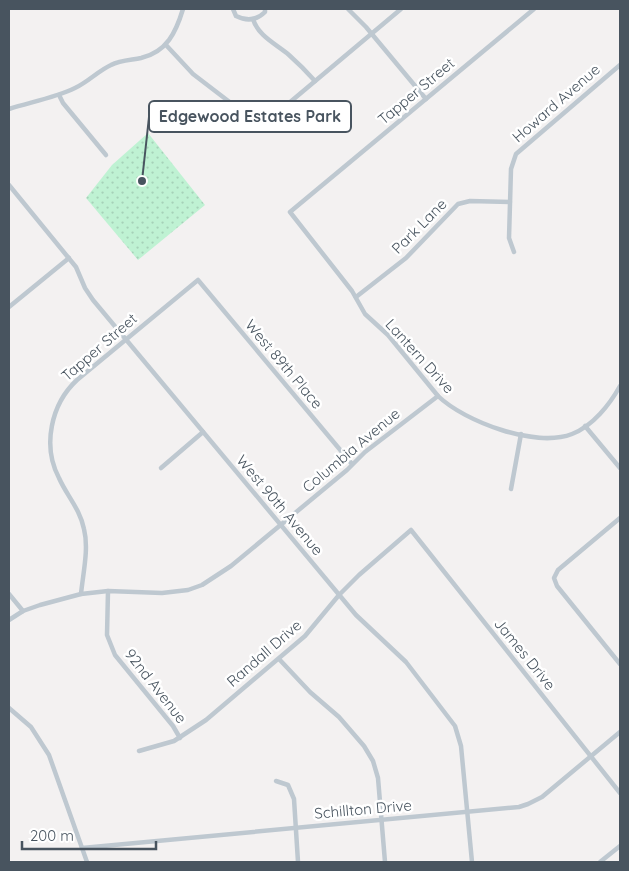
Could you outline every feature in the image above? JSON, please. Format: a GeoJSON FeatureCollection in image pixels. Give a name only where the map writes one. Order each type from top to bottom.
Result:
{"type":"FeatureCollection","features":[{"type":"Feature","properties":{"kind":"street"},"geometry":{"type":"LineString","coordinates":[[9,108],[59,95],[84,83],[111,65],[148,56],[166,45],[174,34],[183,9]]}},
{"type":"Feature","properties":{"kind":"street"},"geometry":{"type":"LineString","coordinates":[[233,9],[236,16],[247,20],[262,15],[265,9]]}},
{"type":"Feature","properties":{"kind":"street"},"geometry":{"type":"LineString","coordinates":[[348,9],[426,99]]}},
{"type":"Feature","properties":{"kind":"street"},"geometry":{"type":"LineString","coordinates":[[166,45],[198,78],[235,106],[258,129],[402,9]]}},
{"type":"Feature","properties":{"kind":"street","name":"Tapper Street"},"geometry":{"type":"LineString","coordinates":[[290,212],[534,9]]}},
{"type":"Feature","properties":{"kind":"street"},"geometry":{"type":"LineString","coordinates":[[253,19],[257,29],[262,34],[288,54],[315,81]]}},
{"type":"Feature","properties":{"kind":"street","name":"Howard Avenue"},"geometry":{"type":"LineString","coordinates":[[514,252],[509,238],[510,202],[512,166],[518,152],[620,65]]}},
{"type":"Feature","properties":{"kind":"street"},"geometry":{"type":"LineString","coordinates":[[59,95],[63,103],[106,155]]}},
{"type":"Feature","properties":{"kind":"street","name":"West 90th Avenue"},"geometry":{"type":"LineString","coordinates":[[9,185],[79,271],[90,296],[125,340],[364,625],[406,662],[452,720],[461,746],[472,862]]}},
{"type":"Feature","properties":{"kind":"street","name":"Park Lane"},"geometry":{"type":"LineString","coordinates":[[356,297],[406,258],[458,204],[470,201],[510,202]]}},
{"type":"Feature","properties":{"kind":"street","name":"Lantern Drive"},"geometry":{"type":"LineString","coordinates":[[290,212],[356,297],[365,314],[388,335],[438,396],[454,409],[496,429],[555,438],[574,433],[585,426],[608,404],[620,386]]}},
{"type":"Feature","properties":{"kind":"street"},"geometry":{"type":"LineString","coordinates":[[9,307],[69,258]]}},
{"type":"Feature","properties":{"kind":"street","name":"Tapper Street"},"geometry":{"type":"LineString","coordinates":[[81,594],[86,536],[79,512],[54,468],[51,449],[52,424],[58,406],[69,388],[198,280]]}},
{"type":"Feature","properties":{"kind":"street","name":"West 89th Place"},"geometry":{"type":"LineString","coordinates":[[198,280],[352,464]]}},
{"type":"Feature","properties":{"kind":"street","name":"Columbia Avenue"},"geometry":{"type":"LineString","coordinates":[[9,620],[23,611],[81,594],[108,591],[162,593],[194,588],[225,571],[365,452],[438,396]]}},
{"type":"Feature","properties":{"kind":"street"},"geometry":{"type":"LineString","coordinates":[[585,426],[620,468]]}},
{"type":"Feature","properties":{"kind":"street"},"geometry":{"type":"LineString","coordinates":[[161,468],[203,432]]}},
{"type":"Feature","properties":{"kind":"street"},"geometry":{"type":"LineString","coordinates":[[511,489],[521,434]]}},
{"type":"Feature","properties":{"kind":"street"},"geometry":{"type":"LineString","coordinates":[[620,518],[558,570],[554,578],[557,586],[620,664]]}},
{"type":"Feature","properties":{"kind":"street","name":"Randall Drive"},"geometry":{"type":"LineString","coordinates":[[140,751],[165,745],[180,738],[206,720],[308,633],[339,595],[362,571],[411,530]]}},
{"type":"Feature","properties":{"kind":"street","name":"James Drive"},"geometry":{"type":"LineString","coordinates":[[411,530],[620,793]]}},
{"type":"Feature","properties":{"kind":"street","name":"92nd Avenue"},"geometry":{"type":"LineString","coordinates":[[108,591],[107,635],[115,655],[173,726],[180,738]]}},
{"type":"Feature","properties":{"kind":"street"},"geometry":{"type":"LineString","coordinates":[[9,594],[23,611]]}},
{"type":"Feature","properties":{"kind":"street"},"geometry":{"type":"LineString","coordinates":[[279,659],[310,692],[339,717],[369,753],[377,774],[385,862]]}},
{"type":"Feature","properties":{"kind":"street"},"geometry":{"type":"LineString","coordinates":[[9,708],[31,727],[49,755],[87,862]]}},
{"type":"Feature","properties":{"kind":"street","name":"Schillton Drive"},"geometry":{"type":"LineString","coordinates":[[82,848],[519,807],[546,794],[620,732]]}},
{"type":"Feature","properties":{"kind":"street"},"geometry":{"type":"LineString","coordinates":[[276,781],[288,785],[294,799],[298,862]]}},
{"type":"Feature","properties":{"kind":"street"},"geometry":{"type":"LineString","coordinates":[[600,862],[620,846]]}},
{"type":"Feature","properties":{"kind":"green space"},"geometry":{"type":"Polygon","coordinates":[[[148,133],[205,205],[138,260],[86,198],[112,165],[148,133]]]}},
{"type":"Feature","properties":{"kind":"place","name":"Edgewood Estates Park"},"geometry":{"type":"Point","coordinates":[142,181]}}]}
